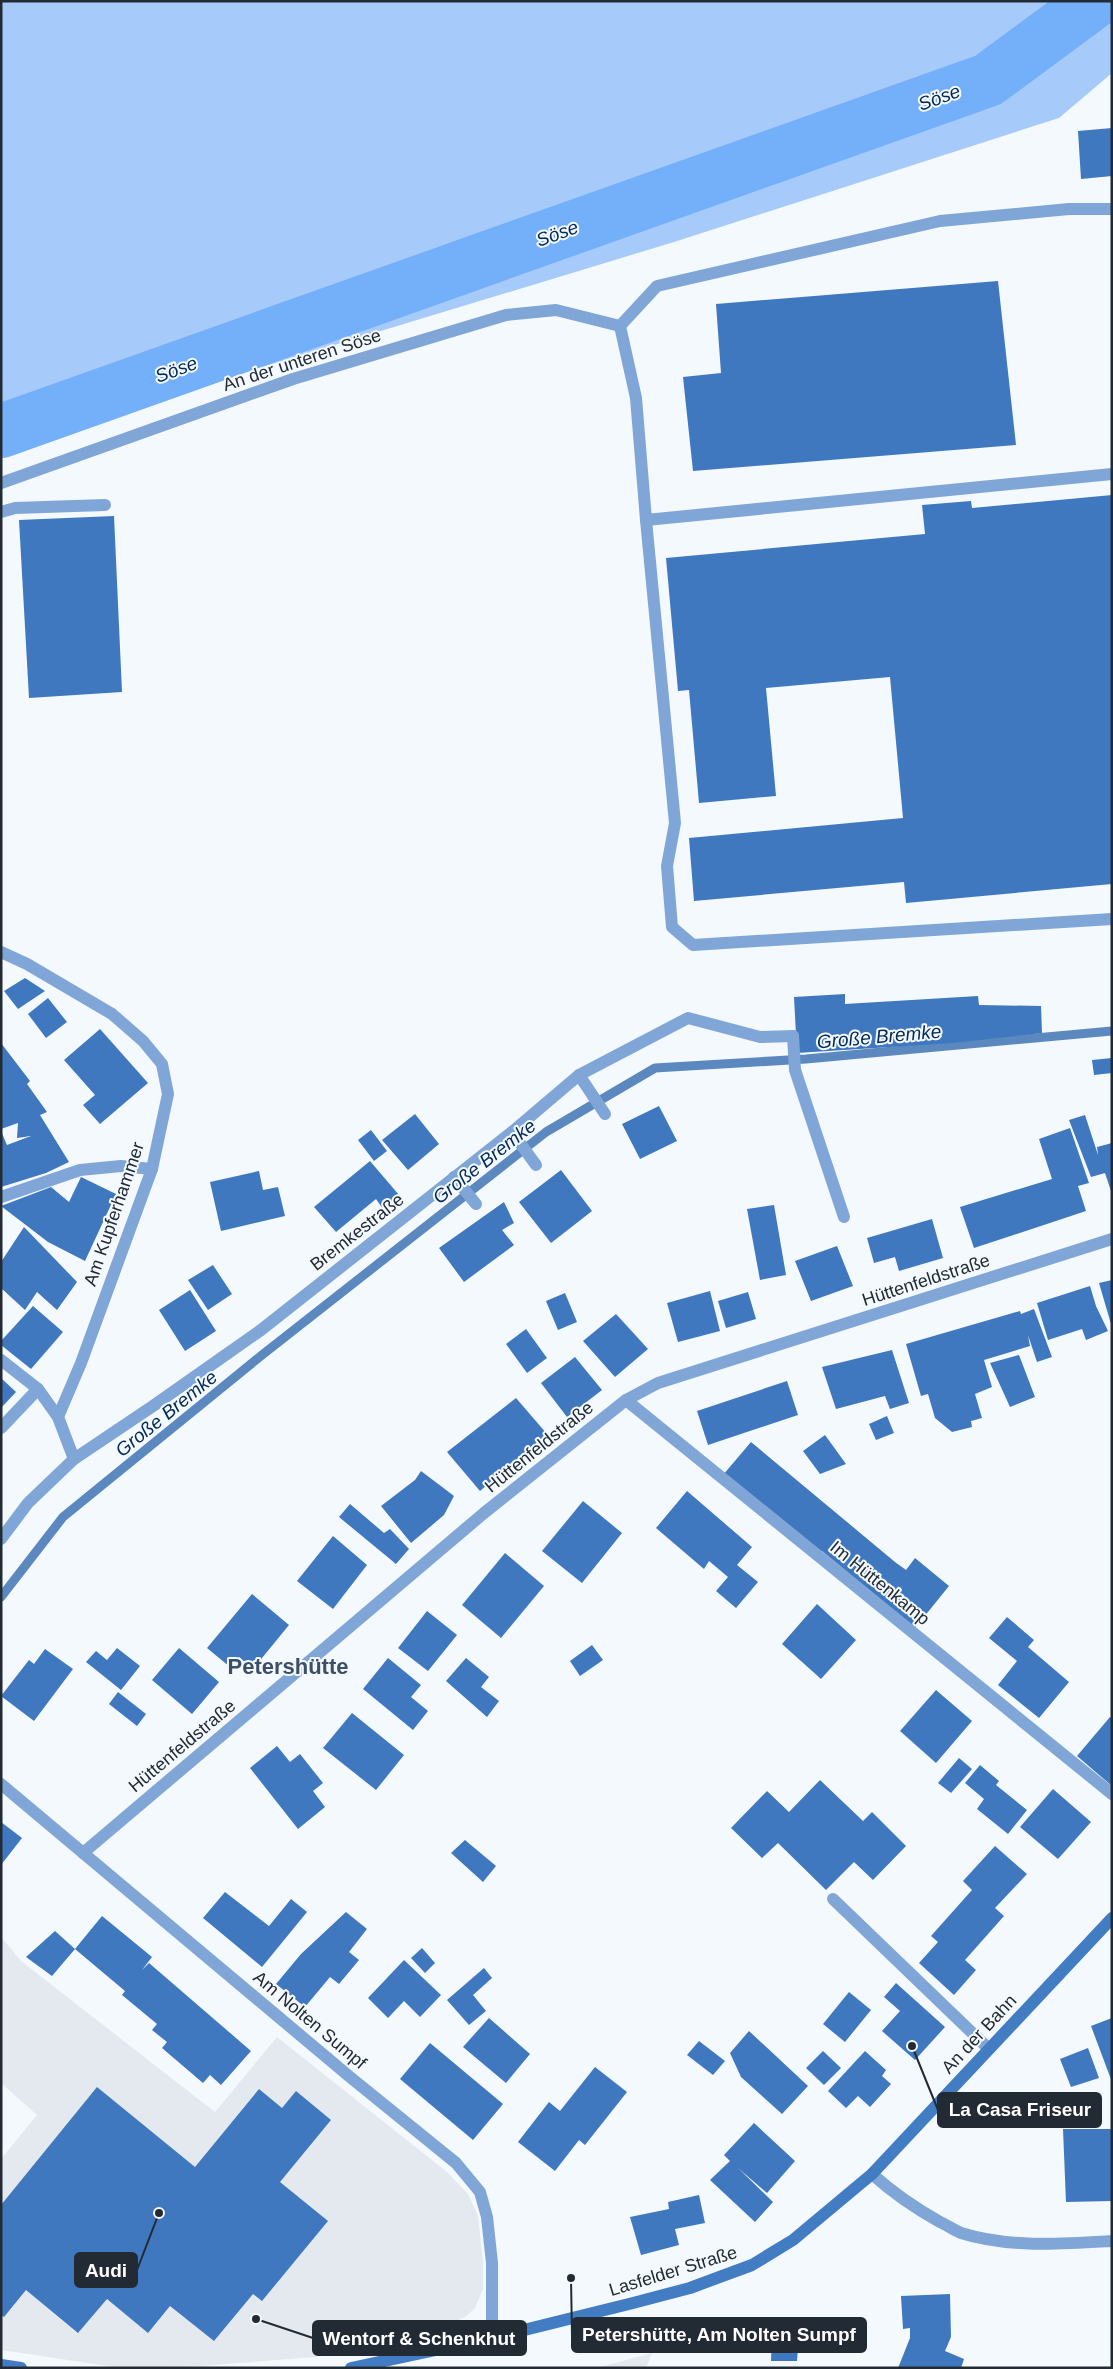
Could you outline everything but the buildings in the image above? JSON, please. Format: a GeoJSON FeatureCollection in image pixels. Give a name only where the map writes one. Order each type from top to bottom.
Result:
{"type":"FeatureCollection","features":[{"type":"Feature","properties":{"kind":"street"},"geometry":{"type":"LineString","coordinates":[[1112,209],[1069,210],[940,221],[657,286],[620,326],[636,398],[675,823],[666,866],[672,927],[692,945],[1112,919]]}},
{"type":"Feature","properties":{"kind":"street","name":"An der unteren Söse"},"geometry":{"type":"LineString","coordinates":[[1,483],[292,379],[506,315],[556,310],[620,326]]}},
{"type":"Feature","properties":{"kind":"street"},"geometry":{"type":"LineString","coordinates":[[646,520],[1112,474]]}},
{"type":"Feature","properties":{"kind":"street"},"geometry":{"type":"LineString","coordinates":[[1,512],[15,508],[105,504]]}},
{"type":"Feature","properties":{"kind":"street","name":"Am Kupferhammer"},"geometry":{"type":"LineString","coordinates":[[1,952],[27,964],[112,1014],[143,1041],[162,1064],[168,1094],[152,1169],[81,1363],[58,1417]]}},
{"type":"Feature","properties":{"kind":"street","name":"Bremkestraße"},"geometry":{"type":"LineString","coordinates":[[1,1538],[28,1502],[74,1459],[154,1406],[261,1330],[454,1178],[516,1137],[578,1075],[688,1018],[760,1037],[792,1036],[795,1070],[844,1217]]}},
{"type":"Feature","properties":{"kind":"street"},"geometry":{"type":"LineString","coordinates":[[578,1075],[605,1114]]}},
{"type":"Feature","properties":{"kind":"street"},"geometry":{"type":"LineString","coordinates":[[516,1137],[536,1165]]}},
{"type":"Feature","properties":{"kind":"street"},"geometry":{"type":"LineString","coordinates":[[1,1197],[80,1170],[121,1166],[152,1169]]}},
{"type":"Feature","properties":{"kind":"street"},"geometry":{"type":"LineString","coordinates":[[454,1178],[476,1204]]}},
{"type":"Feature","properties":{"kind":"street","name":"Hüttenfeldstraße"},"geometry":{"type":"LineString","coordinates":[[83,1853],[484,1513],[626,1400],[658,1382],[1112,1239]]}},
{"type":"Feature","properties":{"kind":"street"},"geometry":{"type":"LineString","coordinates":[[1,1360],[38,1389],[58,1417],[74,1459]]}},
{"type":"Feature","properties":{"kind":"street"},"geometry":{"type":"LineString","coordinates":[[1,1428],[38,1389]]}},
{"type":"Feature","properties":{"kind":"street","name":"Im Hüttenkamp"},"geometry":{"type":"LineString","coordinates":[[626,1400],[1112,1794]]}},
{"type":"Feature","properties":{"kind":"street","name":"Am Nolten Sumpf"},"geometry":{"type":"LineString","coordinates":[[1,1784],[350,2077],[456,2163],[480,2192],[487,2217],[492,2263],[492,2338]]}},
{"type":"Feature","properties":{"kind":"street"},"geometry":{"type":"LineString","coordinates":[[833,1899],[989,2049]]}},
{"type":"Feature","properties":{"kind":"street","name":"An der Bahn"},"geometry":{"type":"LineString","coordinates":[[872,2174],[1112,1918]]}},
{"type":"Feature","properties":{"kind":"street"},"geometry":{"type":"LineString","coordinates":[[872,2174],[892,2193],[959,2232],[995,2240],[1044,2245],[1112,2241]]}},
{"type":"Feature","properties":{"kind":"street","name":"Lasfelder Straße"},"geometry":{"type":"LineString","coordinates":[[351,2368],[492,2338],[690,2288],[752,2265],[793,2240],[872,2174]]}},
{"type":"Feature","properties":{"kind":"street"},"geometry":{"type":"LineString","coordinates":[[1,2365],[21,2368]]}},
{"type":"Feature","properties":{"kind":"shaded area"},"geometry":{"type":"Polygon","coordinates":[[[1,1],[1112,1],[1112,73],[1059,118],[674,242],[131,407],[1,454],[1,1]]]}},
{"type":"Feature","properties":{"kind":"shaded area"},"geometry":{"type":"Polygon","coordinates":[[[1,1937],[21,1961],[215,2112],[277,2037],[447,2172],[468,2194],[478,2216],[483,2261],[483,2289],[475,2308],[465,2317],[451,2323],[316,2357],[201,2366],[121,2368],[1,2350],[1,2159],[37,2115],[1,2083],[1,1937]]]}},
{"type":"Feature","properties":{"kind":"shaded area"},"geometry":{"type":"Polygon","coordinates":[[[652,2353],[646,2368],[597,2368],[652,2353]]]}},
{"type":"Feature","properties":{"kind":"waterway","name":"Söse"},"geometry":{"type":"LineString","coordinates":[[1,431],[988,80],[1095,1]]}},
{"type":"Feature","properties":{"kind":"waterway","name":"Große Bremke"},"geometry":{"type":"LineString","coordinates":[[1,1597],[63,1517],[262,1355],[546,1132],[655,1068],[806,1059],[1112,1031]]}},
{"type":"Feature","properties":{"kind":"place","name":"La Casa Friseur"},"geometry":{"type":"Point","coordinates":[912,2046]}},
{"type":"Feature","properties":{"kind":"place","name":"Audi"},"geometry":{"type":"Point","coordinates":[159,2213]}},
{"type":"Feature","properties":{"kind":"place","name":"Petershütte, Am Nolten Sumpf"},"geometry":{"type":"Point","coordinates":[571,2278]}},
{"type":"Feature","properties":{"kind":"place","name":"Wentorf & Schenkhut"},"geometry":{"type":"Point","coordinates":[256,2319]}},
{"type":"Feature","properties":{"kind":"district","name":"Petershütte"},"geometry":{"type":"Point","coordinates":[288,1666]}}]}
